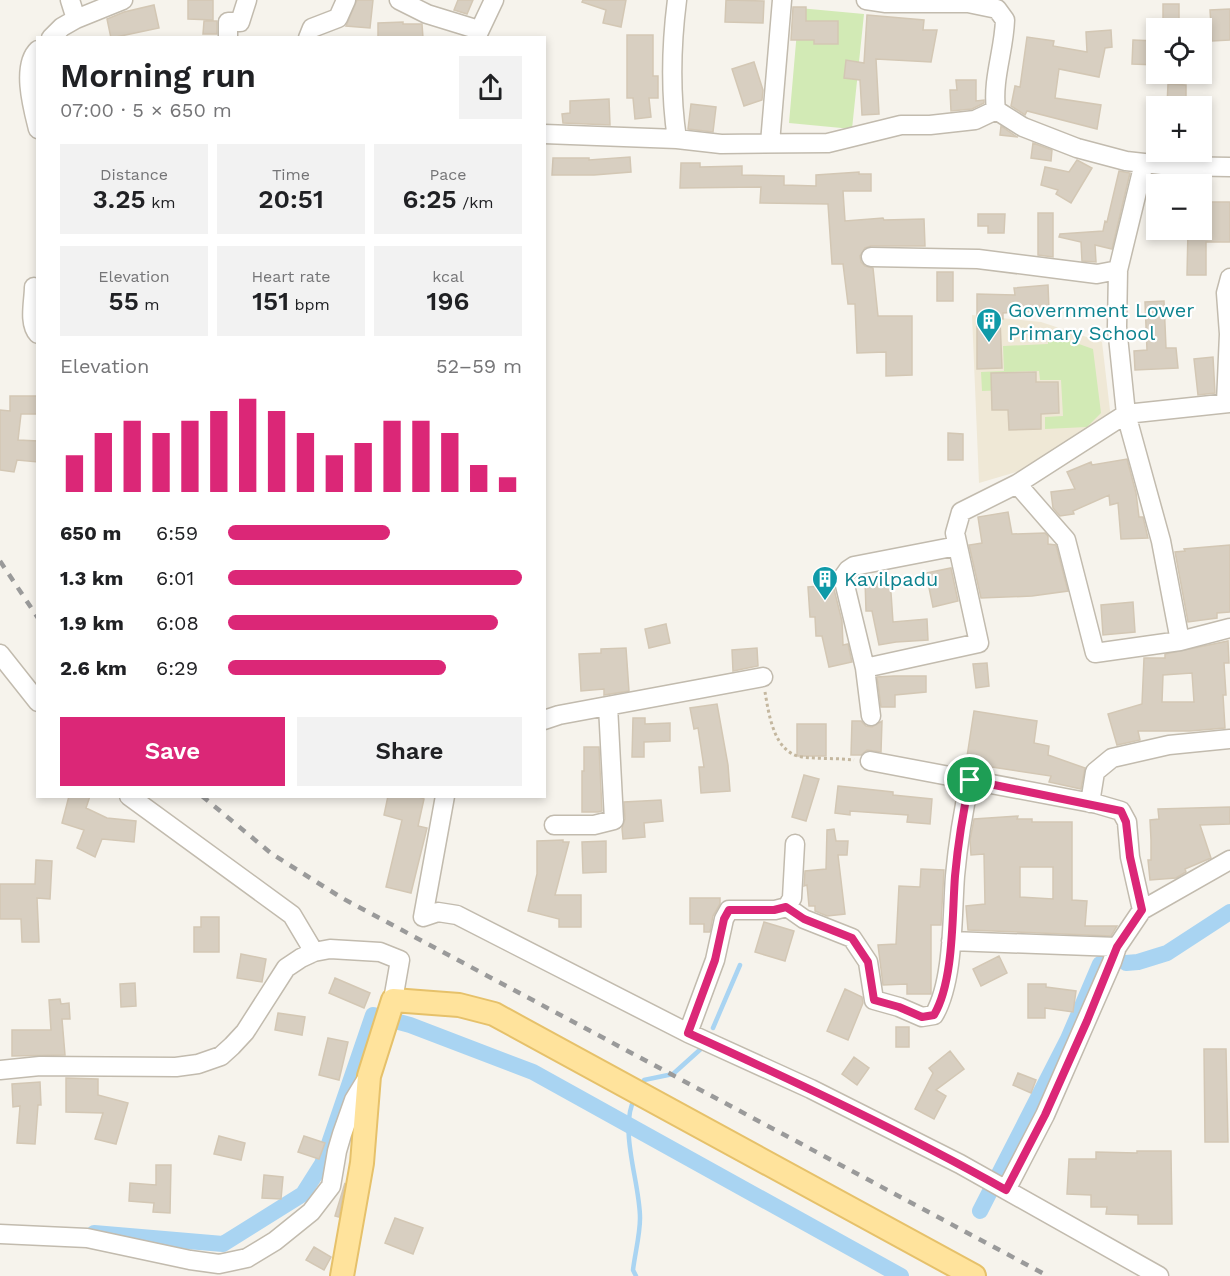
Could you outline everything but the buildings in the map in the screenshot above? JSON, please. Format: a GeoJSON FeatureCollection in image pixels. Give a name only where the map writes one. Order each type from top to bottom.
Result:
{"type":"FeatureCollection","features":[{"type":"Feature","properties":{"kind":"main road"},"geometry":{"type":"LineString","coordinates":[[342,1276],[362,1163],[369,1076],[393,1000],[459,1005],[494,1014],[974,1276]]}},
{"type":"Feature","properties":{"kind":"street"},"geometry":{"type":"LineString","coordinates":[[70,0],[76,19]]}},
{"type":"Feature","properties":{"kind":"street"},"geometry":{"type":"LineString","coordinates":[[53,36],[62,27],[76,19],[123,0]]}},
{"type":"Feature","properties":{"kind":"street"},"geometry":{"type":"LineString","coordinates":[[228,36],[228,22],[240,22],[247,0]]}},
{"type":"Feature","properties":{"kind":"street"},"geometry":{"type":"LineString","coordinates":[[309,36],[312,28],[338,18],[346,0]]}},
{"type":"Feature","properties":{"kind":"street"},"geometry":{"type":"LineString","coordinates":[[399,0],[427,7],[477,34],[494,0]]}},
{"type":"Feature","properties":{"kind":"street"},"geometry":{"type":"LineString","coordinates":[[677,0],[671,84],[677,139]]}},
{"type":"Feature","properties":{"kind":"street"},"geometry":{"type":"LineString","coordinates":[[770,144],[782,0]]}},
{"type":"Feature","properties":{"kind":"street"},"geometry":{"type":"LineString","coordinates":[[866,0],[886,3],[997,5],[1005,20],[1005,28],[1002,56],[995,78],[996,110]]}},
{"type":"Feature","properties":{"kind":"street"},"geometry":{"type":"LineString","coordinates":[[36,52],[28,84],[36,120]]}},
{"type":"Feature","properties":{"kind":"street"},"geometry":{"type":"LineString","coordinates":[[546,134],[677,139],[721,144],[828,143],[901,125],[930,125],[975,120],[996,110]]}},
{"type":"Feature","properties":{"kind":"street"},"geometry":{"type":"LineString","coordinates":[[996,110],[1023,128],[1077,148],[1125,161],[1230,167]]}},
{"type":"Feature","properties":{"kind":"street"},"geometry":{"type":"LineString","coordinates":[[1144,163],[1118,270],[1117,327],[1126,414],[1161,541],[1180,641]]}},
{"type":"Feature","properties":{"kind":"street"},"geometry":{"type":"LineString","coordinates":[[871,257],[978,259],[1097,274],[1118,270]]}},
{"type":"Feature","properties":{"kind":"street"},"geometry":{"type":"LineString","coordinates":[[865,669],[978,644],[955,533],[961,512],[1017,484],[1126,414],[1228,403],[1229,334],[1226,292],[1230,278]]}},
{"type":"Feature","properties":{"kind":"street"},"geometry":{"type":"LineString","coordinates":[[34,287],[33,324],[36,332]]}},
{"type":"Feature","properties":{"kind":"street"},"geometry":{"type":"LineString","coordinates":[[1017,484],[1066,540],[1095,653],[1180,641],[1230,628]]}},
{"type":"Feature","properties":{"kind":"street"},"geometry":{"type":"LineString","coordinates":[[871,716],[865,669],[843,578],[854,566],[957,546]]}},
{"type":"Feature","properties":{"kind":"street"},"geometry":{"type":"LineString","coordinates":[[0,654],[36,699]]}},
{"type":"Feature","properties":{"kind":"street"},"geometry":{"type":"LineString","coordinates":[[546,719],[763,676]]}},
{"type":"Feature","properties":{"kind":"street"},"geometry":{"type":"LineString","coordinates":[[554,825],[594,825],[614,820],[608,706]]}},
{"type":"Feature","properties":{"kind":"street"},"geometry":{"type":"LineString","coordinates":[[1090,803],[1095,772],[1112,758],[1169,745],[1230,739]]}},
{"type":"Feature","properties":{"kind":"street"},"geometry":{"type":"LineString","coordinates":[[870,761],[1121,811],[1126,822],[1130,857],[1142,910]]}},
{"type":"Feature","properties":{"kind":"street"},"geometry":{"type":"LineString","coordinates":[[786,907],[804,919],[852,938],[868,962],[874,1000],[922,1017],[934,1015],[940,1004],[951,940],[957,861],[970,780]]}},
{"type":"Feature","properties":{"kind":"street"},"geometry":{"type":"LineString","coordinates":[[132,798],[292,915],[314,952]]}},
{"type":"Feature","properties":{"kind":"street"},"geometry":{"type":"LineString","coordinates":[[445,798],[423,917],[438,912],[457,915],[688,1033],[811,1089],[960,1164],[1160,1276]]}},
{"type":"Feature","properties":{"kind":"street"},"geometry":{"type":"LineString","coordinates":[[688,1033],[715,960],[724,919],[729,910],[774,910],[786,907],[792,898],[795,844]]}},
{"type":"Feature","properties":{"kind":"street"},"geometry":{"type":"LineString","coordinates":[[1006,1190],[1045,1115],[1115,955],[1142,910],[1230,860]]}},
{"type":"Feature","properties":{"kind":"street"},"geometry":{"type":"LineString","coordinates":[[951,940],[1115,955]]}},
{"type":"Feature","properties":{"kind":"street"},"geometry":{"type":"LineString","coordinates":[[0,1070],[40,1066],[176,1066],[198,1064],[221,1056],[245,1032],[286,968],[314,952],[330,949],[380,952],[400,960],[393,1000]]}},
{"type":"Feature","properties":{"kind":"street"},"geometry":{"type":"LineString","coordinates":[[0,1234],[87,1238],[219,1264],[247,1258],[275,1241],[311,1212],[331,1186],[342,1134],[354,1100],[369,1076]]}},
{"type":"Feature","properties":{"kind":"path"},"geometry":{"type":"LineString","coordinates":[[763,676],[773,727],[784,748],[800,757],[870,761]]}},
{"type":"Feature","properties":{"kind":"shaded area"},"geometry":{"type":"Polygon","coordinates":[[[972,315],[1041,322],[1102,342],[1111,419],[1050,462],[979,483],[972,315]]]}},
{"type":"Feature","properties":{"kind":"green space"},"geometry":{"type":"Polygon","coordinates":[[[799,8],[864,14],[852,129],[789,123],[799,8]]]}},
{"type":"Feature","properties":{"kind":"green space"},"geometry":{"type":"Polygon","coordinates":[[[1048,333],[1093,349],[1101,413],[1087,427],[1045,429],[1045,417],[1063,416],[1061,380],[1040,380],[1039,371],[1011,372],[1011,390],[982,391],[981,372],[1004,371],[1003,346],[1048,344],[1048,333]]]}},
{"type":"Feature","properties":{"kind":"waterway"},"geometry":{"type":"LineString","coordinates":[[1126,963],[1138,962],[1167,953],[1230,912]]}},
{"type":"Feature","properties":{"kind":"waterway"},"geometry":{"type":"LineString","coordinates":[[980,1211],[1068,1039],[1100,964]]}},
{"type":"Feature","properties":{"kind":"waterway"},"geometry":{"type":"LineString","coordinates":[[713,1028],[740,965]]}},
{"type":"Feature","properties":{"kind":"waterway"},"geometry":{"type":"LineString","coordinates":[[94,1233],[223,1244],[303,1194],[322,1164],[373,1015],[410,1025],[533,1072],[901,1276]]}},
{"type":"Feature","properties":{"kind":"waterway"},"geometry":{"type":"LineString","coordinates":[[640,1087],[644,1080],[673,1074],[703,1047]]}},
{"type":"Feature","properties":{"kind":"waterway"},"geometry":{"type":"LineString","coordinates":[[635,1097],[630,1110],[629,1140],[640,1218],[633,1270],[636,1276]]}},
{"type":"Feature","properties":{"kind":"railway"},"geometry":{"type":"LineString","coordinates":[[0,561],[36,615]]}},
{"type":"Feature","properties":{"kind":"railway"},"geometry":{"type":"LineString","coordinates":[[204,798],[272,854],[342,898],[1048,1276]]}},
{"type":"Feature","properties":{"kind":"place","name":"Government Lower Primary School"},"geometry":{"type":"Point","coordinates":[989,344]}},
{"type":"Feature","properties":{"kind":"place","name":"Kavilpadu"},"geometry":{"type":"Point","coordinates":[825,602]}},
{"type":"Feature","properties":{"kind":"route"},"geometry":{"type":"LineString","coordinates":[[970,780],[1097,804],[1121,811],[1126,822],[1130,857],[1142,910],[1117,947],[1045,1115],[1006,1190],[960,1164],[811,1089],[688,1033],[715,960],[724,919],[729,910],[742,909],[774,910],[786,907],[804,919],[852,938],[868,962],[874,1000],[922,1017],[934,1015],[940,1004],[944,986],[951,940],[963,815],[970,780]]}}]}
